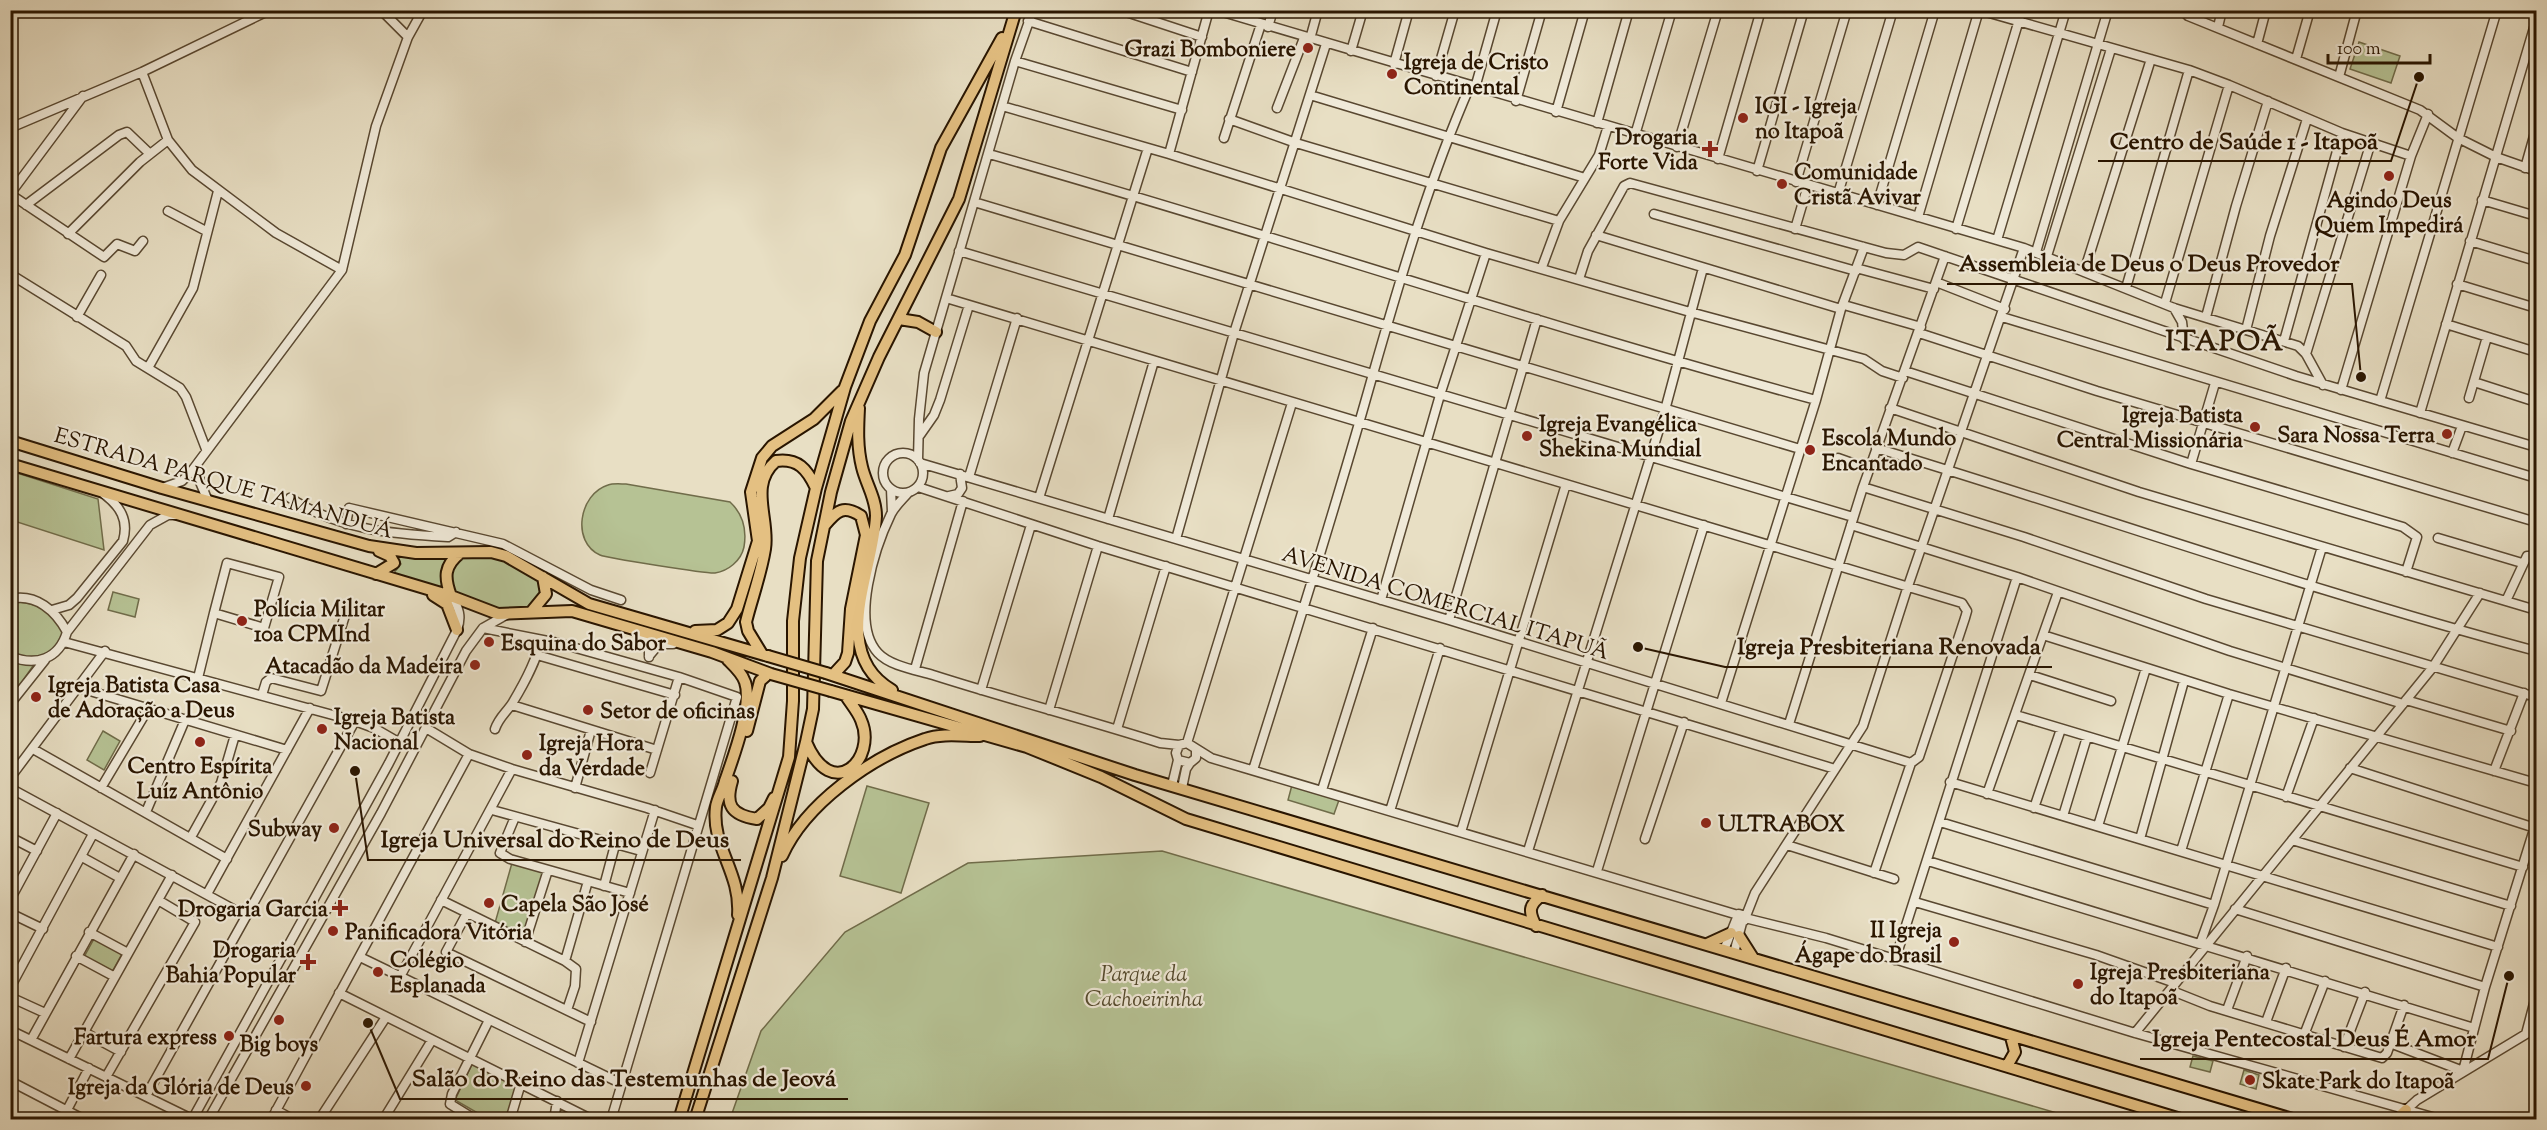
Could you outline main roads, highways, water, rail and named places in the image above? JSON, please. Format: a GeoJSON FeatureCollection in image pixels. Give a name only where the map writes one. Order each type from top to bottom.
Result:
{"type":"FeatureCollection","features":[{"type":"Feature","properties":{"kind":"main road"},"geometry":{"type":"LineString","coordinates":[[695,1119],[772,878],[813,710],[817,561],[831,492],[859,400],[959,199],[1014,13]]}},
{"type":"Feature","properties":{"kind":"main road"},"geometry":{"type":"LineString","coordinates":[[679,1119],[784,778],[792,733],[793,621],[800,558],[816,488],[845,387],[870,321],[908,247],[941,148],[998,43],[1009,29]]}},
{"type":"Feature","properties":{"kind":"main road"},"geometry":{"type":"LineString","coordinates":[[899,320],[918,322],[936,332]]}},
{"type":"Feature","properties":{"kind":"main road"},"geometry":{"type":"LineString","coordinates":[[662,626],[704,632],[717,630],[733,618],[758,541],[751,492],[754,476],[762,458],[772,446],[814,418],[845,387]]}},
{"type":"Feature","properties":{"kind":"main road"},"geometry":{"type":"LineString","coordinates":[[859,400],[858,449],[876,514],[861,600],[859,638],[868,669],[882,684],[913,702],[1177,787],[2011,1037],[2296,1119]]}},
{"type":"Feature","properties":{"kind":"main road","name":"ESTRADA PARQUE TAMANDUÁ"},"geometry":{"type":"LineString","coordinates":[[10,441],[162,488],[369,546],[417,553],[490,552],[506,556],[551,577],[589,604],[829,674],[913,702]]}},
{"type":"Feature","properties":{"kind":"main road"},"geometry":{"type":"LineString","coordinates":[[765,655],[748,631],[746,622],[766,541],[760,493],[763,478],[776,461],[788,460],[803,466],[816,488]]}},
{"type":"Feature","properties":{"kind":"main road","name":"ESTRADA PARQUE TAMANDUÁ"},"geometry":{"type":"LineString","coordinates":[[10,464],[451,596],[479,608],[508,615],[532,611],[572,611],[619,623],[712,652],[769,674],[995,737],[1071,764],[1186,819],[2184,1119]]}},
{"type":"Feature","properties":{"kind":"main road"},"geometry":{"type":"LineString","coordinates":[[824,525],[834,514],[842,509],[849,509],[861,516],[866,535],[850,609],[848,653],[845,662],[829,674]]}},
{"type":"Feature","properties":{"kind":"main road"},"geometry":{"type":"LineString","coordinates":[[369,546],[393,560],[392,566],[378,574]]}},
{"type":"Feature","properties":{"kind":"main road"},"geometry":{"type":"LineString","coordinates":[[451,596],[445,575],[447,565],[460,553]]}},
{"type":"Feature","properties":{"kind":"main road"},"geometry":{"type":"LineString","coordinates":[[378,574],[437,596],[451,609],[457,630]]}},
{"type":"Feature","properties":{"kind":"main road"},"geometry":{"type":"LineString","coordinates":[[532,611],[546,594],[551,577]]}},
{"type":"Feature","properties":{"kind":"main road"},"geometry":{"type":"LineString","coordinates":[[724,657],[738,670],[745,683],[747,698],[739,734],[711,805],[720,842],[739,894],[737,933]]}},
{"type":"Feature","properties":{"kind":"main road"},"geometry":{"type":"LineString","coordinates":[[769,674],[760,681],[728,796],[730,805],[735,812],[744,817],[757,819],[769,808],[784,778]]}},
{"type":"Feature","properties":{"kind":"main road"},"geometry":{"type":"LineString","coordinates":[[806,742],[813,759],[825,771],[839,773],[853,767],[862,753],[864,732],[861,720],[846,696]]}},
{"type":"Feature","properties":{"kind":"main road"},"geometry":{"type":"LineString","coordinates":[[772,878],[788,841],[807,815],[864,770],[927,738],[995,737]]}},
{"type":"Feature","properties":{"kind":"main road"},"geometry":{"type":"LineString","coordinates":[[1536,926],[1530,910],[1531,904],[1542,896]]}},
{"type":"Feature","properties":{"kind":"main road"},"geometry":{"type":"LineString","coordinates":[[1706,944],[1735,934],[1753,958]]}},
{"type":"Feature","properties":{"kind":"main road"},"geometry":{"type":"LineString","coordinates":[[2007,1066],[2015,1052],[2011,1037]]}},
{"type":"Feature","properties":{"kind":"place","name":"Grazi Bomboniere"},"geometry":{"type":"Point","coordinates":[1308,48]}},
{"type":"Feature","properties":{"kind":"place","name":"Igreja de Cristo Continental"},"geometry":{"type":"Point","coordinates":[1392,74]}},
{"type":"Feature","properties":{"kind":"place","name":"Centro de Saúde 1 - Itapoã"},"geometry":{"type":"Point","coordinates":[2419,77]}},
{"type":"Feature","properties":{"kind":"place","name":"IGI - Igreja no Itapoã"},"geometry":{"type":"Point","coordinates":[1743,118]}},
{"type":"Feature","properties":{"kind":"place","name":"Drogaria Forte Vida"},"geometry":{"type":"Point","coordinates":[1710,149]}},
{"type":"Feature","properties":{"kind":"place","name":"Agindo Deus Quem Impedirá"},"geometry":{"type":"Point","coordinates":[2389,176]}},
{"type":"Feature","properties":{"kind":"place","name":"Comunidade Cristã Avivar"},"geometry":{"type":"Point","coordinates":[1782,184]}},
{"type":"Feature","properties":{"kind":"place","name":"Assembleia de Deus o Deus Provedor"},"geometry":{"type":"Point","coordinates":[2361,377]}},
{"type":"Feature","properties":{"kind":"place","name":"Igreja Batista Central Missionária"},"geometry":{"type":"Point","coordinates":[2255,427]}},
{"type":"Feature","properties":{"kind":"place","name":"Sara Nossa Terra"},"geometry":{"type":"Point","coordinates":[2447,434]}},
{"type":"Feature","properties":{"kind":"place","name":"Igreja Evangélica Shekina Mundial"},"geometry":{"type":"Point","coordinates":[1527,436]}},
{"type":"Feature","properties":{"kind":"place","name":"Escola Mundo Encantado"},"geometry":{"type":"Point","coordinates":[1810,450]}},
{"type":"Feature","properties":{"kind":"place","name":"Polícia Militar 10a CPMInd"},"geometry":{"type":"Point","coordinates":[242,621]}},
{"type":"Feature","properties":{"kind":"place","name":"Esquina do Sabor"},"geometry":{"type":"Point","coordinates":[489,642]}},
{"type":"Feature","properties":{"kind":"place","name":"Igreja Presbiteriana Renovada"},"geometry":{"type":"Point","coordinates":[1638,647]}},
{"type":"Feature","properties":{"kind":"place","name":"Atacadão da Madeira"},"geometry":{"type":"Point","coordinates":[475,665]}},
{"type":"Feature","properties":{"kind":"place","name":"Igreja Batista Casa de Adoração a Deus"},"geometry":{"type":"Point","coordinates":[36,697]}},
{"type":"Feature","properties":{"kind":"place","name":"Setor de oficinas"},"geometry":{"type":"Point","coordinates":[588,710]}},
{"type":"Feature","properties":{"kind":"place","name":"Igreja Batista Nacional"},"geometry":{"type":"Point","coordinates":[322,729]}},
{"type":"Feature","properties":{"kind":"place","name":"Centro Espírita Luíz Antônio"},"geometry":{"type":"Point","coordinates":[200,742]}},
{"type":"Feature","properties":{"kind":"place","name":"Igreja Hora da Verdade"},"geometry":{"type":"Point","coordinates":[527,755]}},
{"type":"Feature","properties":{"kind":"place","name":"Igreja Universal do Reino de Deus"},"geometry":{"type":"Point","coordinates":[355,771]}},
{"type":"Feature","properties":{"kind":"place","name":"ULTRABOX"},"geometry":{"type":"Point","coordinates":[1706,823]}},
{"type":"Feature","properties":{"kind":"place","name":"Subway"},"geometry":{"type":"Point","coordinates":[334,828]}},
{"type":"Feature","properties":{"kind":"place","name":"Capela São José"},"geometry":{"type":"Point","coordinates":[489,903]}},
{"type":"Feature","properties":{"kind":"place","name":"Drogaria Garcia"},"geometry":{"type":"Point","coordinates":[340,908]}},
{"type":"Feature","properties":{"kind":"place","name":"Panificadora Vitória"},"geometry":{"type":"Point","coordinates":[333,931]}},
{"type":"Feature","properties":{"kind":"place","name":"II Igreja Ágape do Brasil"},"geometry":{"type":"Point","coordinates":[1954,942]}},
{"type":"Feature","properties":{"kind":"place","name":"Drogaria Bahia Popular"},"geometry":{"type":"Point","coordinates":[308,962]}},
{"type":"Feature","properties":{"kind":"place","name":"Colégio Esplanada"},"geometry":{"type":"Point","coordinates":[378,972]}},
{"type":"Feature","properties":{"kind":"place","name":"Igreja Pentecostal Deus É Amor"},"geometry":{"type":"Point","coordinates":[2509,976]}},
{"type":"Feature","properties":{"kind":"place","name":"Igreja Presbiteriana do Itapoã"},"geometry":{"type":"Point","coordinates":[2078,984]}},
{"type":"Feature","properties":{"kind":"place","name":"Big boys"},"geometry":{"type":"Point","coordinates":[279,1020]}},
{"type":"Feature","properties":{"kind":"place","name":"Salão do Reino das Testemunhas de Jeová"},"geometry":{"type":"Point","coordinates":[368,1023]}},
{"type":"Feature","properties":{"kind":"place","name":"Fartura express"},"geometry":{"type":"Point","coordinates":[229,1036]}},
{"type":"Feature","properties":{"kind":"place","name":"Skate Park do Itapoã"},"geometry":{"type":"Point","coordinates":[2250,1080]}},
{"type":"Feature","properties":{"kind":"place","name":"Igreja da Glória de Deus"},"geometry":{"type":"Point","coordinates":[306,1086]}},
{"type":"Feature","properties":{"kind":"district","name":"ITAPOÃ"},"geometry":{"type":"Point","coordinates":[2225,340]}},
{"type":"Feature","properties":{"kind":"park label","name":"Parque da Cachoeirinha"},"geometry":{"type":"Point","coordinates":[1144,986]}}]}
